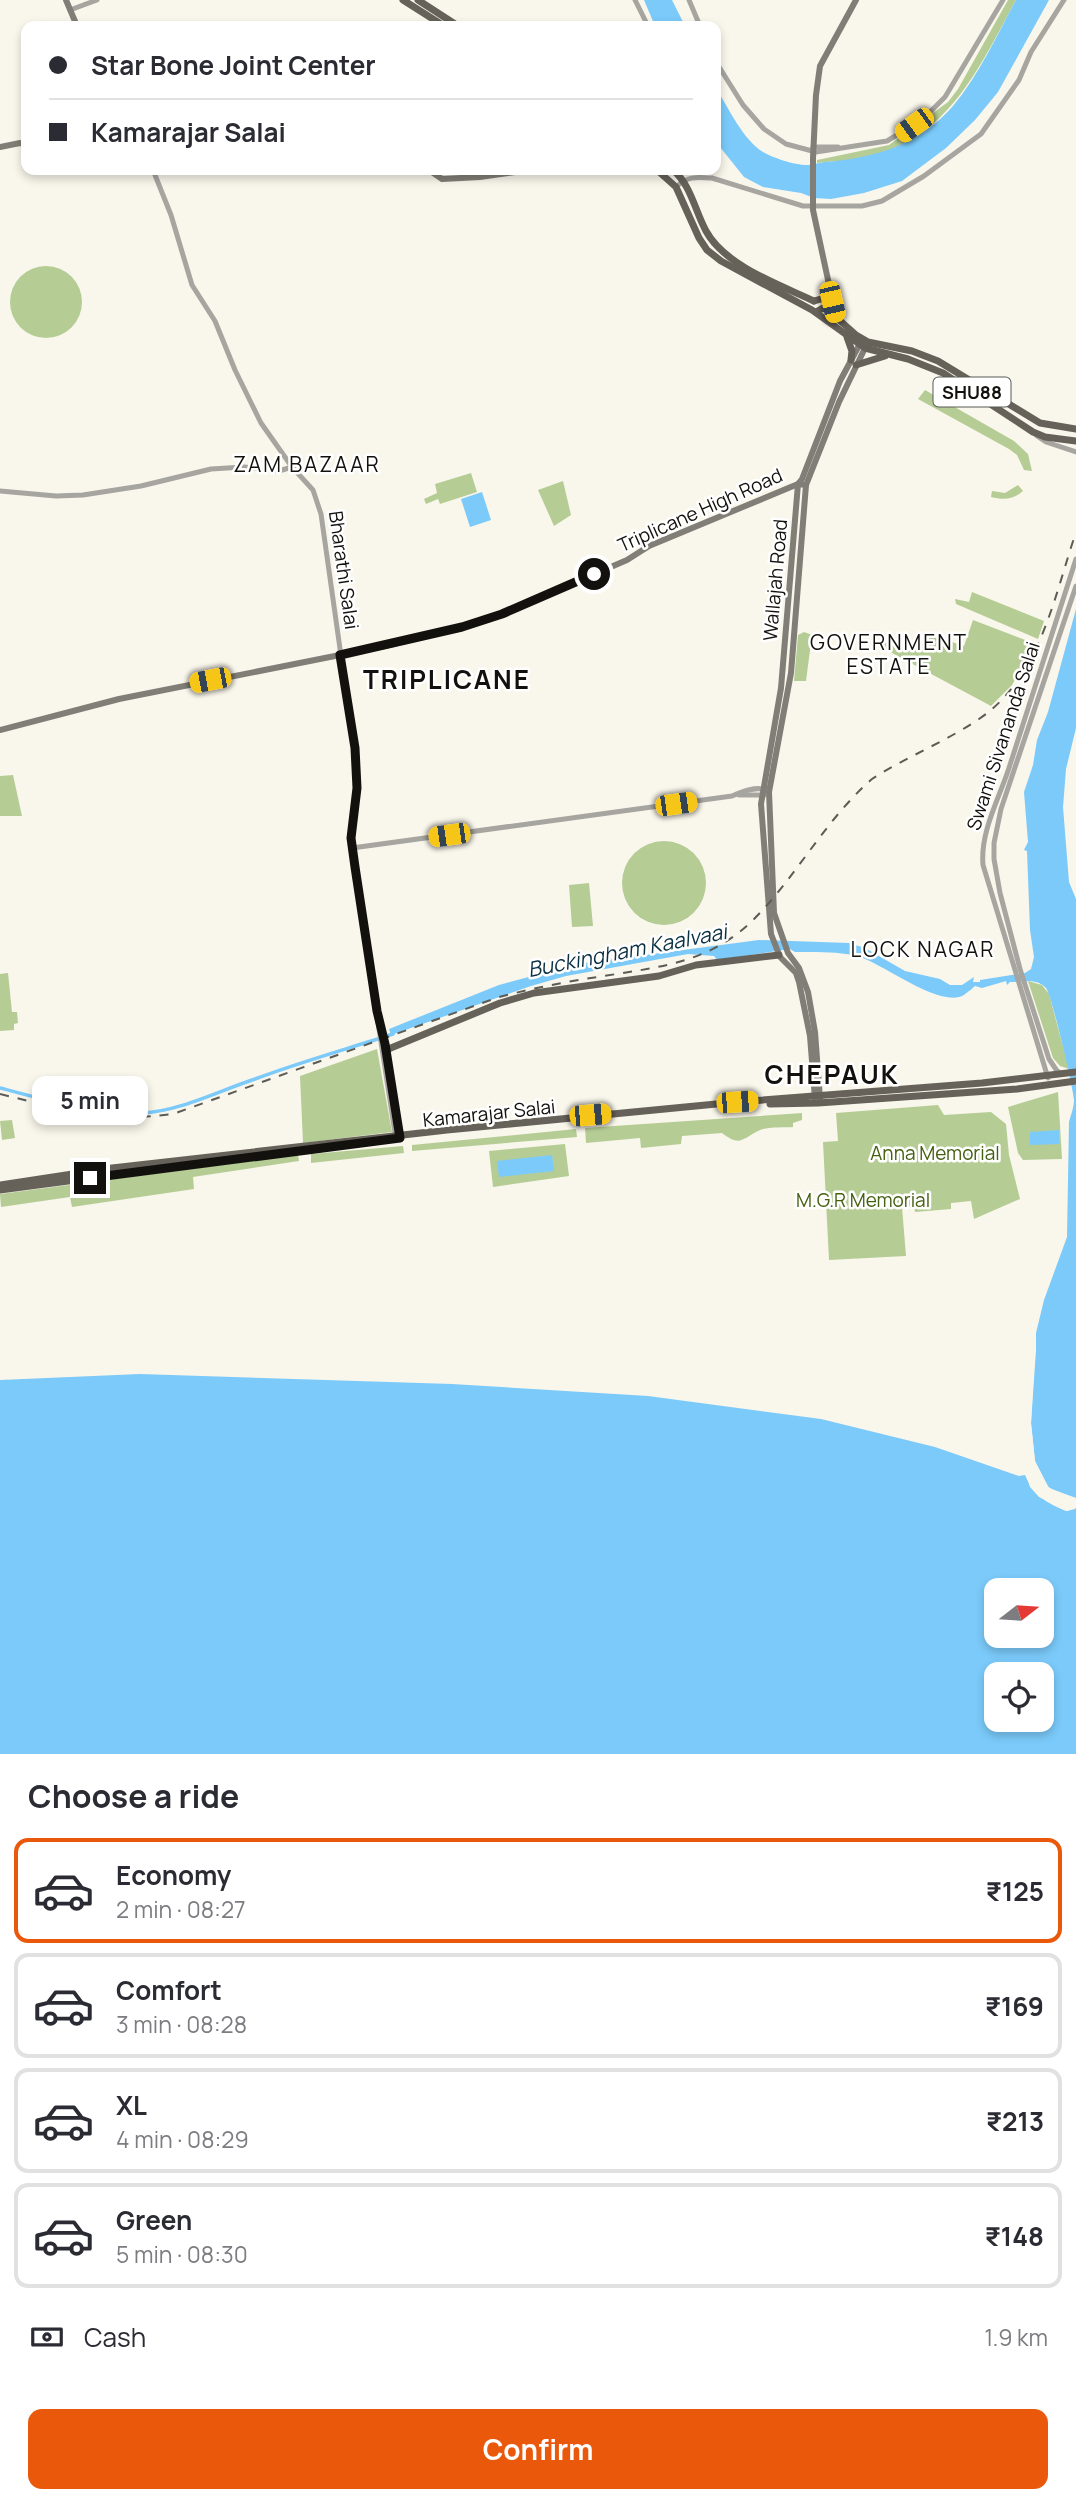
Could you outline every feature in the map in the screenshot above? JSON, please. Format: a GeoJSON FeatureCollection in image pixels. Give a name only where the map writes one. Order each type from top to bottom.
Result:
{"type":"FeatureCollection","features":[{"type":"Feature","properties":{"kind":"main road"},"geometry":{"type":"LineString","coordinates":[[66,0],[75,21]]}},
{"type":"Feature","properties":{"kind":"main road"},"geometry":{"type":"LineString","coordinates":[[403,0],[436,21]]}},
{"type":"Feature","properties":{"kind":"main road"},"geometry":{"type":"LineString","coordinates":[[418,0],[450,21]]}},
{"type":"Feature","properties":{"kind":"main road"},"geometry":{"type":"LineString","coordinates":[[836,319],[813,207],[811,152],[816,67],[853,0]]}},
{"type":"Feature","properties":{"kind":"main road"},"geometry":{"type":"LineString","coordinates":[[0,146],[21,140]]}},
{"type":"Feature","properties":{"kind":"main road"},"geometry":{"type":"LineString","coordinates":[[0,146],[21,145]]}},
{"type":"Feature","properties":{"kind":"main road"},"geometry":{"type":"LineString","coordinates":[[436,175],[442,179],[473,175]]}},
{"type":"Feature","properties":{"kind":"main road"},"geometry":{"type":"LineString","coordinates":[[442,175],[479,175]]}},
{"type":"Feature","properties":{"kind":"main road","name":"SHU88"},"geometry":{"type":"LineString","coordinates":[[663,175],[676,187],[707,250],[731,267],[814,311],[847,337],[889,355],[908,359],[943,373],[1032,432],[1045,437],[1076,441]]}},
{"type":"Feature","properties":{"kind":"main road"},"geometry":{"type":"LineString","coordinates":[[678,175],[684,180],[707,234],[720,251],[744,267],[814,301],[831,296]]}},
{"type":"Feature","properties":{"kind":"main road"},"geometry":{"type":"LineString","coordinates":[[707,234],[702,243],[714,243]]}},
{"type":"Feature","properties":{"kind":"main road"},"geometry":{"type":"LineString","coordinates":[[814,301],[814,311],[823,308],[836,319]]}},
{"type":"Feature","properties":{"kind":"main road","name":"SHU88"},"geometry":{"type":"LineString","coordinates":[[836,319],[864,343],[912,351],[939,361],[1040,423],[1076,429]]}},
{"type":"Feature","properties":{"kind":"main road"},"geometry":{"type":"LineString","coordinates":[[847,337],[854,363],[889,355]]}},
{"type":"Feature","properties":{"kind":"main road","name":"Wallajah Road"},"geometry":{"type":"LineString","coordinates":[[779,954],[773,940],[766,884],[761,791],[781,688],[802,484],[864,343]]}},
{"type":"Feature","properties":{"kind":"main road","name":"Wallajah Road"},"geometry":{"type":"LineString","coordinates":[[802,484],[791,673],[769,792],[775,913],[788,953],[799,968],[808,992],[815,1032],[817,1098]]}},
{"type":"Feature","properties":{"kind":"main road","name":"Triplicane High Road"},"geometry":{"type":"LineString","coordinates":[[0,730],[187,684],[340,655],[462,627],[502,614],[627,560],[649,546],[802,484]]}},
{"type":"Feature","properties":{"kind":"main road"},"geometry":{"type":"LineString","coordinates":[[384,1047],[500,1003],[534,993],[641,979],[696,965],[779,954],[796,973],[799,982],[810,1036],[817,1098]]}},
{"type":"Feature","properties":{"kind":"main road"},"geometry":{"type":"LineString","coordinates":[[1064,1076],[1076,1072]]}},
{"type":"Feature","properties":{"kind":"main road"},"geometry":{"type":"LineString","coordinates":[[1064,1076],[1076,1081]]}},
{"type":"Feature","properties":{"kind":"main road","name":"Kamarajar Salai"},"geometry":{"type":"LineString","coordinates":[[0,1185],[109,1168],[689,1109],[817,1098],[1017,1089],[1064,1076]]}},
{"type":"Feature","properties":{"kind":"main road","name":"Kamarajar Salai"},"geometry":{"type":"LineString","coordinates":[[0,1191],[398,1137]]}},
{"type":"Feature","properties":{"kind":"street"},"geometry":{"type":"LineString","coordinates":[[70,10],[97,0]]}},
{"type":"Feature","properties":{"kind":"street"},"geometry":{"type":"LineString","coordinates":[[635,0],[646,21]]}},
{"type":"Feature","properties":{"kind":"street"},"geometry":{"type":"LineString","coordinates":[[689,0],[698,21]]}},
{"type":"Feature","properties":{"kind":"street"},"geometry":{"type":"LineString","coordinates":[[721,70],[735,94],[764,130],[786,144],[811,152],[887,141],[923,119],[945,97],[1003,0]]}},
{"type":"Feature","properties":{"kind":"street"},"geometry":{"type":"LineString","coordinates":[[676,187],[684,180],[697,176],[813,207],[862,206],[882,201],[924,176],[981,134],[1019,80],[1031,52],[1064,0]]}},
{"type":"Feature","properties":{"kind":"street","name":"Bharathi Salai"},"geometry":{"type":"LineString","coordinates":[[155,175],[192,285],[215,321],[261,423],[292,467],[313,490],[321,514],[355,761],[357,788],[352,848],[398,1137]]}},
{"type":"Feature","properties":{"kind":"street"},"geometry":{"type":"LineString","coordinates":[[1032,432],[1046,442],[1076,452]]}},
{"type":"Feature","properties":{"kind":"street"},"geometry":{"type":"LineString","coordinates":[[0,491],[56,496],[83,495],[211,469],[244,467],[279,471],[292,467]]}},
{"type":"Feature","properties":{"kind":"street","name":"Swami Sivananda Salai"},"geometry":{"type":"LineString","coordinates":[[1049,1081],[1000,893],[994,843],[1001,809],[1076,559]]}},
{"type":"Feature","properties":{"kind":"street","name":"Swami Sivananda Salai"},"geometry":{"type":"LineString","coordinates":[[1018,969],[982,855],[994,807],[1076,586]]}},
{"type":"Feature","properties":{"kind":"street"},"geometry":{"type":"LineString","coordinates":[[352,848],[769,792]]}},
{"type":"Feature","properties":{"kind":"street","name":"Swami Sivananda Salai"},"geometry":{"type":"LineString","coordinates":[[1022,984],[1049,1059],[1064,1076]]}},
{"type":"Feature","properties":{"kind":"green space"},"geometry":{"type":"Polygon","coordinates":[[[1008,0],[1016,0],[977,71],[944,113],[925,131],[902,145],[876,155],[817,163],[817,160],[889,145],[948,102],[1008,0]]]}},
{"type":"Feature","properties":{"kind":"green space"},"geometry":{"type":"Polygon","coordinates":[[[46,266],[66,272],[76,282],[82,302],[76,322],[66,332],[46,338],[26,332],[16,322],[10,302],[16,282],[26,272],[46,266]]]}},
{"type":"Feature","properties":{"kind":"green space"},"geometry":{"type":"Polygon","coordinates":[[[925,390],[1014,441],[1028,454],[1032,471],[1024,470],[1017,455],[1009,449],[918,399],[925,390]]]}},
{"type":"Feature","properties":{"kind":"green space"},"geometry":{"type":"Polygon","coordinates":[[[471,473],[477,492],[440,504],[438,499],[426,504],[424,499],[437,493],[435,484],[471,473]]]}},
{"type":"Feature","properties":{"kind":"green space"},"geometry":{"type":"Polygon","coordinates":[[[563,481],[571,515],[554,526],[538,490],[563,481]]]}},
{"type":"Feature","properties":{"kind":"green space"},"geometry":{"type":"Polygon","coordinates":[[[1018,485],[1023,491],[1012,498],[991,497],[992,491],[1005,493],[1018,485]]]}},
{"type":"Feature","properties":{"kind":"green space"},"geometry":{"type":"Polygon","coordinates":[[[972,592],[1044,621],[1038,639],[956,604],[955,599],[969,602],[972,592]]]}},
{"type":"Feature","properties":{"kind":"green space"},"geometry":{"type":"Polygon","coordinates":[[[973,620],[1036,644],[1012,685],[991,706],[879,646],[880,643],[926,644],[931,635],[964,646],[973,620]]]}},
{"type":"Feature","properties":{"kind":"green space"},"geometry":{"type":"Polygon","coordinates":[[[804,632],[812,635],[806,681],[794,681],[798,635],[804,632]]]}},
{"type":"Feature","properties":{"kind":"green space"},"geometry":{"type":"Polygon","coordinates":[[[13,775],[22,816],[0,816],[0,776],[13,775]]]}},
{"type":"Feature","properties":{"kind":"green space"},"geometry":{"type":"Polygon","coordinates":[[[664,841],[680,844],[694,853],[703,867],[706,883],[703,899],[694,913],[680,922],[664,925],[648,922],[634,913],[625,899],[622,883],[625,867],[634,853],[648,844],[664,841]]]}},
{"type":"Feature","properties":{"kind":"green space"},"geometry":{"type":"Polygon","coordinates":[[[589,883],[593,926],[572,927],[569,885],[589,883]]]}},
{"type":"Feature","properties":{"kind":"green space"},"geometry":{"type":"Polygon","coordinates":[[[8,973],[12,1012],[17,1012],[18,1023],[14,1024],[14,1030],[0,1031],[0,974],[8,973]]]}},
{"type":"Feature","properties":{"kind":"green space"},"geometry":{"type":"Polygon","coordinates":[[[1028,981],[1042,985],[1049,994],[1069,1069],[1060,1066],[1053,1058],[1028,981]]]}},
{"type":"Feature","properties":{"kind":"green space"},"geometry":{"type":"Polygon","coordinates":[[[377,1049],[392,1132],[303,1143],[300,1076],[377,1049]]]}},
{"type":"Feature","properties":{"kind":"green space"},"geometry":{"type":"Polygon","coordinates":[[[1058,1092],[1062,1159],[1023,1160],[1018,1153],[1008,1107],[1058,1092]]]}},
{"type":"Feature","properties":{"kind":"green space"},"geometry":{"type":"Polygon","coordinates":[[[938,1105],[944,1115],[991,1112],[1006,1124],[1009,1155],[1020,1199],[974,1219],[971,1201],[951,1203],[951,1209],[915,1212],[914,1206],[902,1207],[906,1256],[829,1260],[823,1142],[838,1141],[836,1113],[938,1105]]]}},
{"type":"Feature","properties":{"kind":"green space"},"geometry":{"type":"Polygon","coordinates":[[[802,1113],[802,1120],[793,1123],[793,1127],[762,1129],[737,1141],[722,1133],[682,1136],[681,1144],[641,1148],[640,1138],[586,1143],[585,1128],[802,1113]]]}},
{"type":"Feature","properties":{"kind":"green space"},"geometry":{"type":"Polygon","coordinates":[[[12,1120],[15,1138],[2,1140],[0,1121],[12,1120]]]}},
{"type":"Feature","properties":{"kind":"green space"},"geometry":{"type":"Polygon","coordinates":[[[576,1129],[577,1137],[412,1151],[412,1145],[576,1129]]]}},
{"type":"Feature","properties":{"kind":"green space"},"geometry":{"type":"Polygon","coordinates":[[[565,1144],[569,1176],[493,1187],[489,1151],[565,1144]]]}},
{"type":"Feature","properties":{"kind":"green space"},"geometry":{"type":"Polygon","coordinates":[[[403,1146],[404,1153],[311,1163],[311,1154],[403,1146]]]}},
{"type":"Feature","properties":{"kind":"green space"},"geometry":{"type":"Polygon","coordinates":[[[298,1155],[299,1161],[193,1177],[194,1189],[72,1207],[70,1197],[1,1207],[0,1194],[298,1155]]]}},
{"type":"Feature","properties":{"kind":"water"},"geometry":{"type":"Polygon","coordinates":[[[644,0],[672,0],[682,21],[653,21],[644,0]]]}},
{"type":"Feature","properties":{"kind":"water"},"geometry":{"type":"Polygon","coordinates":[[[1016,0],[1049,0],[998,92],[975,120],[946,148],[902,181],[864,193],[831,199],[814,198],[801,193],[763,187],[744,177],[721,148],[721,96],[749,140],[767,154],[779,159],[809,165],[879,153],[911,140],[940,119],[962,94],[1016,0]]]}},
{"type":"Feature","properties":{"kind":"water"},"geometry":{"type":"Polygon","coordinates":[[[482,492],[491,520],[470,527],[461,499],[482,492]]]}},
{"type":"Feature","properties":{"kind":"water"},"geometry":{"type":"Polygon","coordinates":[[[1076,609],[1076,728],[1066,769],[1063,807],[1069,882],[1076,899],[1076,1498],[1058,1493],[1047,1486],[1035,1461],[1031,1423],[1036,1333],[1044,1300],[1067,1237],[1069,1122],[1074,1100],[1053,1007],[1046,988],[1042,985],[1028,981],[1010,982],[1007,985],[1006,981],[982,988],[975,986],[964,995],[954,998],[927,991],[870,961],[844,954],[795,952],[790,949],[717,960],[714,956],[688,954],[566,976],[391,1035],[389,1029],[499,985],[577,964],[759,940],[849,943],[865,948],[905,971],[940,979],[950,985],[962,985],[974,977],[973,982],[980,982],[1025,973],[1031,969],[1034,957],[1030,930],[1027,851],[1024,850],[1028,842],[1024,792],[1076,609]]]}},
{"type":"Feature","properties":{"kind":"water"},"geometry":{"type":"Polygon","coordinates":[[[1059,1130],[1059,1144],[1030,1145],[1030,1132],[1059,1130]]]}},
{"type":"Feature","properties":{"kind":"water"},"geometry":{"type":"Polygon","coordinates":[[[552,1155],[554,1171],[499,1177],[497,1161],[552,1155]]]}},
{"type":"Feature","properties":{"kind":"water"},"geometry":{"type":"Polygon","coordinates":[[[140,1374],[452,1384],[648,1396],[821,1419],[935,1447],[1019,1476],[1025,1475],[1037,1494],[1047,1502],[1066,1511],[1076,1508],[1076,1754],[0,1754],[0,1380],[140,1374]]]}},
{"type":"Feature","properties":{"kind":"pier"},"geometry":{"type":"Polygon","coordinates":[[[1033,1331],[1036,1333],[1036,1350],[1031,1423],[1035,1461],[1049,1488],[1076,1498],[1076,1502],[1047,1491],[1032,1461],[1027,1423],[1033,1331]]]}},
{"type":"Feature","properties":{"kind":"pier"},"geometry":{"type":"Polygon","coordinates":[[[1025,1472],[1041,1494],[1067,1507],[1076,1504],[1075,1509],[1067,1511],[1039,1497],[1030,1487],[1025,1472]]]}},
{"type":"Feature","properties":{"kind":"waterway","name":"Buckingham Kaalvaai"},"geometry":{"type":"LineString","coordinates":[[0,1088],[88,1109],[124,1113],[156,1112],[185,1105],[289,1067],[393,1034]]}},
{"type":"Feature","properties":{"kind":"railway"},"geometry":{"type":"LineString","coordinates":[[0,1094],[106,1116],[173,1114],[499,997],[565,982],[663,966],[700,955],[718,946],[735,936],[767,905],[839,813],[872,779],[966,727],[1000,702],[1031,659],[1052,609],[1076,532]]}},
{"type":"Feature","properties":{"kind":"district","name":"ZAM BAZAAR"},"geometry":{"type":"Point","coordinates":[307,464]}},
{"type":"Feature","properties":{"kind":"district","name":"GOVERNMENT ESTATE"},"geometry":{"type":"Point","coordinates":[889,654]}},
{"type":"Feature","properties":{"kind":"district","name":"TRIPLICANE"},"geometry":{"type":"Point","coordinates":[447,679]}},
{"type":"Feature","properties":{"kind":"district","name":"LOCK NAGAR"},"geometry":{"type":"Point","coordinates":[923,949]}},
{"type":"Feature","properties":{"kind":"district","name":"CHEPAUK"},"geometry":{"type":"Point","coordinates":[832,1074]}},
{"type":"Feature","properties":{"kind":"route"},"geometry":{"type":"LineString","coordinates":[[90,1178],[400,1138],[377,1011],[351,838],[357,788],[355,748],[340,655],[462,627],[502,614],[594,574]]}},
{"type":"Feature","properties":{"kind":"park label","name":"Anna Memorial"},"geometry":{"type":"Point","coordinates":[935,1153]}},
{"type":"Feature","properties":{"kind":"park label","name":"M.G.R Memorial"},"geometry":{"type":"Point","coordinates":[863,1200]}}]}
